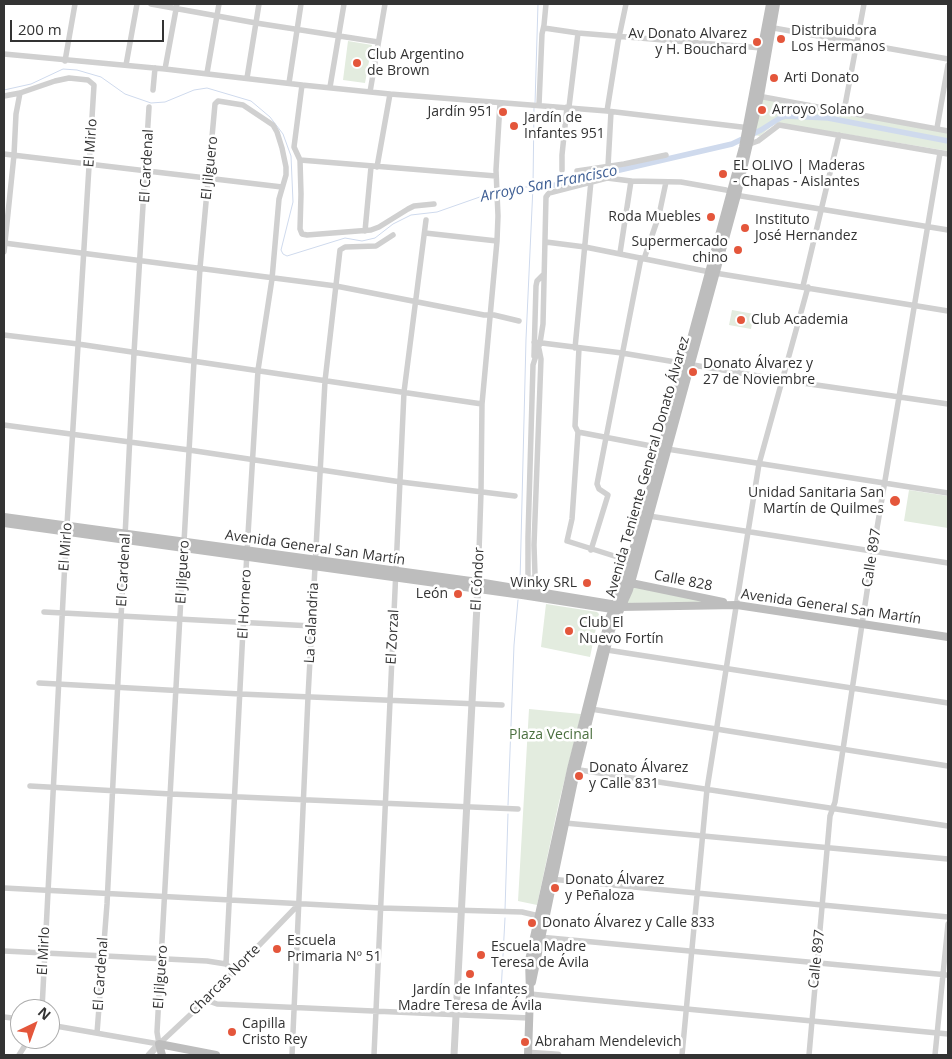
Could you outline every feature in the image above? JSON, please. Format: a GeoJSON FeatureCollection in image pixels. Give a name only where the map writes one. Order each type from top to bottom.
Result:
{"type":"FeatureCollection","features":[{"type":"Feature","properties":{"kind":"main road","name":"Avenida Teniente General Donato Álvarez"},"geometry":{"type":"LineString","coordinates":[[627,582],[630,561],[664,448],[746,146],[769,28],[770,4]]}},
{"type":"Feature","properties":{"kind":"main road","name":"Avenida Teniente General Donato Álvarez"},"geometry":{"type":"LineString","coordinates":[[757,96],[762,48],[776,4]]}},
{"type":"Feature","properties":{"kind":"main road","name":"Avenida Teniente General Donato Álvarez"},"geometry":{"type":"LineString","coordinates":[[528,1054],[530,994],[538,937],[573,770],[616,607],[627,582],[649,516],[664,448]]}},
{"type":"Feature","properties":{"kind":"main road","name":"Avenida General San Martín"},"geometry":{"type":"LineString","coordinates":[[4,517],[67,529],[315,564],[478,586],[528,589],[616,607],[737,605],[948,637]]}},
{"type":"Feature","properties":{"kind":"main road","name":"Avenida General San Martín"},"geometry":{"type":"LineString","coordinates":[[4,523],[34,524]]}},
{"type":"Feature","properties":{"kind":"main road","name":"Calle 828"},"geometry":{"type":"LineString","coordinates":[[627,582],[737,605]]}},
{"type":"Feature","properties":{"kind":"main road","name":"Avenida Teniente General Donato Álvarez"},"geometry":{"type":"LineString","coordinates":[[538,937],[539,916],[565,823],[573,770],[592,710],[616,607]]}},
{"type":"Feature","properties":{"kind":"main road"},"geometry":{"type":"LineString","coordinates":[[162,1055],[159,1044],[216,1055]]}},
{"type":"Feature","properties":{"kind":"street"},"geometry":{"type":"LineString","coordinates":[[65,61],[74,4]]}},
{"type":"Feature","properties":{"kind":"street"},"geometry":{"type":"LineString","coordinates":[[126,65],[137,4]]}},
{"type":"Feature","properties":{"kind":"street"},"geometry":{"type":"LineString","coordinates":[[151,4],[177,6],[256,23],[378,42]]}},
{"type":"Feature","properties":{"kind":"street"},"geometry":{"type":"LineString","coordinates":[[207,73],[219,4]]}},
{"type":"Feature","properties":{"kind":"street"},"geometry":{"type":"LineString","coordinates":[[247,78],[259,4]]}},
{"type":"Feature","properties":{"kind":"street"},"geometry":{"type":"LineString","coordinates":[[289,83],[301,4]]}},
{"type":"Feature","properties":{"kind":"street"},"geometry":{"type":"LineString","coordinates":[[330,87],[344,4]]}},
{"type":"Feature","properties":{"kind":"street"},"geometry":{"type":"LineString","coordinates":[[370,92],[385,4]]}},
{"type":"Feature","properties":{"kind":"street"},"geometry":{"type":"LineString","coordinates":[[536,105],[546,4]]}},
{"type":"Feature","properties":{"kind":"street"},"geometry":{"type":"LineString","coordinates":[[608,166],[609,111],[619,36],[626,4]]}},
{"type":"Feature","properties":{"kind":"street"},"geometry":{"type":"LineString","coordinates":[[844,111],[864,4]]}},
{"type":"Feature","properties":{"kind":"street"},"geometry":{"type":"LineString","coordinates":[[165,69],[177,6]]}},
{"type":"Feature","properties":{"kind":"street"},"geometry":{"type":"LineString","coordinates":[[544,28],[578,33],[762,48]]}},
{"type":"Feature","properties":{"kind":"street"},"geometry":{"type":"LineString","coordinates":[[769,28],[948,59]]}},
{"type":"Feature","properties":{"kind":"street"},"geometry":{"type":"LineString","coordinates":[[562,170],[562,155],[578,33]]}},
{"type":"Feature","properties":{"kind":"street"},"geometry":{"type":"LineString","coordinates":[[4,54],[207,73],[390,94],[609,111],[750,128]]}},
{"type":"Feature","properties":{"kind":"street"},"geometry":{"type":"LineString","coordinates":[[937,128],[948,64]]}},
{"type":"Feature","properties":{"kind":"street"},"geometry":{"type":"LineString","coordinates":[[153,90],[155,68]]}},
{"type":"Feature","properties":{"kind":"street","name":"El Mirlo"},"geometry":{"type":"LineString","coordinates":[[20,93],[68,78],[88,80],[94,85],[72,435],[42,999]]}},
{"type":"Feature","properties":{"kind":"street"},"geometry":{"type":"LineString","coordinates":[[302,85],[294,147],[300,160],[300,229],[302,234],[364,231],[379,227],[401,212],[414,206],[434,204]]}},
{"type":"Feature","properties":{"kind":"street"},"geometry":{"type":"LineString","coordinates":[[4,96],[20,93],[16,114],[14,155],[4,252]]}},
{"type":"Feature","properties":{"kind":"street"},"geometry":{"type":"LineString","coordinates":[[364,231],[374,167],[390,94]]}},
{"type":"Feature","properties":{"kind":"street"},"geometry":{"type":"LineString","coordinates":[[757,96],[948,131]]}},
{"type":"Feature","properties":{"kind":"street","name":"El Jilguero"},"geometry":{"type":"LineString","coordinates":[[159,1044],[158,1032],[194,360],[200,268],[217,101],[246,107],[275,128]]}},
{"type":"Feature","properties":{"kind":"street","name":"El Cóndor"},"geometry":{"type":"LineString","coordinates":[[454,1055],[478,586],[482,404],[497,241],[500,103]]}},
{"type":"Feature","properties":{"kind":"street","name":"El Cardenal"},"geometry":{"type":"LineString","coordinates":[[97,1033],[103,956],[131,443],[134,353],[149,107]]}},
{"type":"Feature","properties":{"kind":"street"},"geometry":{"type":"LineString","coordinates":[[746,146],[779,125],[948,154]]}},
{"type":"Feature","properties":{"kind":"street","name":"El Hornero"},"geometry":{"type":"LineString","coordinates":[[226,964],[258,370],[272,279],[279,199],[286,176],[282,148],[275,128]]}},
{"type":"Feature","properties":{"kind":"street"},"geometry":{"type":"LineString","coordinates":[[682,1055],[707,790],[748,532],[760,463],[805,287],[839,134]]}},
{"type":"Feature","properties":{"kind":"street","name":"Calle 897"},"geometry":{"type":"LineString","coordinates":[[809,1055],[832,810],[835,802],[898,396],[940,152]]}},
{"type":"Feature","properties":{"kind":"street"},"geometry":{"type":"LineString","coordinates":[[4,154],[282,187]]}},
{"type":"Feature","properties":{"kind":"street"},"geometry":{"type":"LineString","coordinates":[[577,171],[666,155]]}},
{"type":"Feature","properties":{"kind":"street"},"geometry":{"type":"LineString","coordinates":[[300,160],[497,179]]}},
{"type":"Feature","properties":{"kind":"street"},"geometry":{"type":"LineString","coordinates":[[528,589],[535,575],[534,537],[541,359],[538,344],[536,286],[537,281],[544,274],[546,197],[550,192],[607,178],[686,183],[822,210],[948,230]]}},
{"type":"Feature","properties":{"kind":"street"},"geometry":{"type":"LineString","coordinates":[[591,181],[577,348],[575,426],[578,432],[571,524],[567,539],[568,543],[630,561]]}},
{"type":"Feature","properties":{"kind":"street"},"geometry":{"type":"LineString","coordinates":[[620,254],[631,181]]}},
{"type":"Feature","properties":{"kind":"street"},"geometry":{"type":"LineString","coordinates":[[591,550],[608,495],[599,489],[597,484],[622,353],[643,258],[657,223],[666,182]]}},
{"type":"Feature","properties":{"kind":"street","name":"El Zorzal"},"geometry":{"type":"LineString","coordinates":[[374,1055],[404,392],[426,220]]}},
{"type":"Feature","properties":{"kind":"street"},"geometry":{"type":"LineString","coordinates":[[425,233],[497,241]]}},
{"type":"Feature","properties":{"kind":"street","name":"La Calandria"},"geometry":{"type":"LineString","coordinates":[[292,1055],[308,697],[325,381],[340,250],[341,248],[376,246],[393,235]]}},
{"type":"Feature","properties":{"kind":"street"},"geometry":{"type":"LineString","coordinates":[[546,242],[585,247],[712,272],[948,311]]}},
{"type":"Feature","properties":{"kind":"street"},"geometry":{"type":"LineString","coordinates":[[4,243],[336,286],[490,315],[494,314],[519,321]]}},
{"type":"Feature","properties":{"kind":"street"},"geometry":{"type":"LineString","coordinates":[[4,335],[194,360],[482,404]]}},
{"type":"Feature","properties":{"kind":"street"},"geometry":{"type":"LineString","coordinates":[[538,344],[622,353],[782,380],[948,404]]}},
{"type":"Feature","properties":{"kind":"street"},"geometry":{"type":"LineString","coordinates":[[528,589],[529,482],[534,357],[538,344]]}},
{"type":"Feature","properties":{"kind":"street"},"geometry":{"type":"LineString","coordinates":[[4,425],[189,450],[320,471],[515,496]]}},
{"type":"Feature","properties":{"kind":"street"},"geometry":{"type":"LineString","coordinates":[[578,432],[664,448],[948,493]]}},
{"type":"Feature","properties":{"kind":"street"},"geometry":{"type":"LineString","coordinates":[[529,482],[537,483]]}},
{"type":"Feature","properties":{"kind":"street"},"geometry":{"type":"LineString","coordinates":[[649,516],[948,563]]}},
{"type":"Feature","properties":{"kind":"street"},"geometry":{"type":"LineString","coordinates":[[528,541],[534,537]]}},
{"type":"Feature","properties":{"kind":"street"},"geometry":{"type":"LineString","coordinates":[[44,612],[312,626]]}},
{"type":"Feature","properties":{"kind":"street"},"geometry":{"type":"LineString","coordinates":[[607,650],[948,703]]}},
{"type":"Feature","properties":{"kind":"street"},"geometry":{"type":"LineString","coordinates":[[39,683],[502,705]]}},
{"type":"Feature","properties":{"kind":"street"},"geometry":{"type":"LineString","coordinates":[[592,710],[948,766]]}},
{"type":"Feature","properties":{"kind":"street"},"geometry":{"type":"LineString","coordinates":[[573,770],[948,826]]}},
{"type":"Feature","properties":{"kind":"street"},"geometry":{"type":"LineString","coordinates":[[30,786],[518,809]]}},
{"type":"Feature","properties":{"kind":"street"},"geometry":{"type":"LineString","coordinates":[[565,823],[948,859]]}},
{"type":"Feature","properties":{"kind":"street"},"geometry":{"type":"LineString","coordinates":[[550,879],[948,917]]}},
{"type":"Feature","properties":{"kind":"street"},"geometry":{"type":"LineString","coordinates":[[4,888],[165,898],[381,908],[522,912],[539,916]]}},
{"type":"Feature","properties":{"kind":"street","name":"Charcas Norte"},"geometry":{"type":"LineString","coordinates":[[150,1055],[300,904]]}},
{"type":"Feature","properties":{"kind":"street"},"geometry":{"type":"LineString","coordinates":[[935,1055],[946,974],[948,924]]}},
{"type":"Feature","properties":{"kind":"street"},"geometry":{"type":"LineString","coordinates":[[538,937],[946,974]]}},
{"type":"Feature","properties":{"kind":"street"},"geometry":{"type":"LineString","coordinates":[[4,951],[207,960],[226,964],[234,971]]}},
{"type":"Feature","properties":{"kind":"street"},"geometry":{"type":"LineString","coordinates":[[530,994],[948,1034]]}},
{"type":"Feature","properties":{"kind":"street"},"geometry":{"type":"LineString","coordinates":[[206,1000],[217,1004],[529,1018]]}},
{"type":"Feature","properties":{"kind":"street"},"geometry":{"type":"LineString","coordinates":[[60,1027],[159,1044]]}},
{"type":"Feature","properties":{"kind":"street"},"geometry":{"type":"LineString","coordinates":[[528,1054],[558,1055]]}},
{"type":"Feature","properties":{"kind":"green space","name":"Club Argentino de Brown"},"geometry":{"type":"Polygon","coordinates":[[[348,41],[372,45],[365,83],[343,80],[348,41]]]}},
{"type":"Feature","properties":{"kind":"green space"},"geometry":{"type":"Polygon","coordinates":[[[763,99],[948,132],[948,151],[779,123],[773,125],[760,136],[754,135],[763,99]]]}},
{"type":"Feature","properties":{"kind":"green space","name":"Club Academia"},"geometry":{"type":"Polygon","coordinates":[[[732,310],[754,314],[751,329],[729,325],[732,310]]]}},
{"type":"Feature","properties":{"kind":"green space"},"geometry":{"type":"Polygon","coordinates":[[[909,490],[948,496],[948,528],[904,521],[909,490]]]}},
{"type":"Feature","properties":{"kind":"green space"},"geometry":{"type":"Polygon","coordinates":[[[634,586],[702,600],[701,602],[627,603],[634,586]]]}},
{"type":"Feature","properties":{"kind":"green space","name":"Club El Nuevo Fortín"},"geometry":{"type":"Polygon","coordinates":[[[546,604],[597,612],[599,614],[590,657],[541,647],[546,604]]]}},
{"type":"Feature","properties":{"kind":"green space","name":"Plaza Vecinal"},"geometry":{"type":"Polygon","coordinates":[[[529,709],[581,714],[559,802],[537,905],[518,901],[529,709]]]}},
{"type":"Feature","properties":{"kind":"waterway"},"geometry":{"type":"LineString","coordinates":[[535,104],[538,4]]}},
{"type":"Feature","properties":{"kind":"waterway","name":"Arroyo San Francisco"},"geometry":{"type":"LineString","coordinates":[[4,90],[31,84],[63,69],[77,70],[101,77],[125,94],[151,103],[165,102],[194,90],[207,88],[251,101],[270,117],[283,134],[291,156],[293,202],[281,250],[287,256],[345,238],[362,241],[375,238],[393,224],[411,215],[437,212],[494,192]]}},
{"type":"Feature","properties":{"kind":"waterway"},"geometry":{"type":"LineString","coordinates":[[520,582],[534,108]]}},
{"type":"Feature","properties":{"kind":"waterway","name":"Arroyo San Francisco"},"geometry":{"type":"LineString","coordinates":[[533,186],[555,185],[732,144],[786,116],[828,118],[948,141]]}},
{"type":"Feature","properties":{"kind":"waterway","name":"Arroyo San Francisco"},"geometry":{"type":"LineString","coordinates":[[500,191],[533,186]]}},
{"type":"Feature","properties":{"kind":"waterway"},"geometry":{"type":"LineString","coordinates":[[508,805],[514,645],[518,600]]}},
{"type":"Feature","properties":{"kind":"waterway"},"geometry":{"type":"LineString","coordinates":[[505,910],[508,814]]}},
{"type":"Feature","properties":{"kind":"waterway"},"geometry":{"type":"LineString","coordinates":[[500,1011],[505,918]]}},
{"type":"Feature","properties":{"kind":"place","name":"Distribuidora Los Hermanos"},"geometry":{"type":"Point","coordinates":[781,39]}},
{"type":"Feature","properties":{"kind":"place","name":"Av Donato Alvarez y H. Bouchard"},"geometry":{"type":"Point","coordinates":[757,42]}},
{"type":"Feature","properties":{"kind":"place","name":"Club Argentino de Brown"},"geometry":{"type":"Point","coordinates":[357,63]}},
{"type":"Feature","properties":{"kind":"place","name":"Arti Donato"},"geometry":{"type":"Point","coordinates":[774,78]}},
{"type":"Feature","properties":{"kind":"place","name":"Arroyo Solano"},"geometry":{"type":"Point","coordinates":[762,110]}},
{"type":"Feature","properties":{"kind":"place","name":"Jardín 951"},"geometry":{"type":"Point","coordinates":[503,112]}},
{"type":"Feature","properties":{"kind":"place","name":"Jardín de Infantes 951"},"geometry":{"type":"Point","coordinates":[514,126]}},
{"type":"Feature","properties":{"kind":"place","name":"EL OLIVO | Maderas - Chapas - Aislantes"},"geometry":{"type":"Point","coordinates":[723,174]}},
{"type":"Feature","properties":{"kind":"place","name":"Roda Muebles"},"geometry":{"type":"Point","coordinates":[711,217]}},
{"type":"Feature","properties":{"kind":"place","name":"Instituto José Hernandez"},"geometry":{"type":"Point","coordinates":[745,228]}},
{"type":"Feature","properties":{"kind":"place","name":"Supermercado chino"},"geometry":{"type":"Point","coordinates":[738,250]}},
{"type":"Feature","properties":{"kind":"place","name":"Club Academia"},"geometry":{"type":"Point","coordinates":[741,320]}},
{"type":"Feature","properties":{"kind":"place","name":"Donato Álvarez y 27 de Noviembre"},"geometry":{"type":"Point","coordinates":[693,372]}},
{"type":"Feature","properties":{"kind":"place","name":"Unidad Sanitaria San Martín de Quilmes"},"geometry":{"type":"Point","coordinates":[895,501]}},
{"type":"Feature","properties":{"kind":"place","name":"Winky SRL"},"geometry":{"type":"Point","coordinates":[587,583]}},
{"type":"Feature","properties":{"kind":"place","name":"León"},"geometry":{"type":"Point","coordinates":[458,594]}},
{"type":"Feature","properties":{"kind":"place","name":"Club El Nuevo Fortín"},"geometry":{"type":"Point","coordinates":[569,631]}},
{"type":"Feature","properties":{"kind":"place","name":"Donato Álvarez y Calle 831"},"geometry":{"type":"Point","coordinates":[579,776]}},
{"type":"Feature","properties":{"kind":"place","name":"Donato Álvarez y Peñaloza"},"geometry":{"type":"Point","coordinates":[555,888]}},
{"type":"Feature","properties":{"kind":"place","name":"Donato Álvarez y Calle 833"},"geometry":{"type":"Point","coordinates":[532,923]}},
{"type":"Feature","properties":{"kind":"place","name":"Escuela Primaria Nº 51"},"geometry":{"type":"Point","coordinates":[277,949]}},
{"type":"Feature","properties":{"kind":"place","name":"Escuela Madre Teresa de Ávila"},"geometry":{"type":"Point","coordinates":[481,955]}},
{"type":"Feature","properties":{"kind":"place","name":"Jardín de Infantes Madre Teresa de Ávila"},"geometry":{"type":"Point","coordinates":[470,974]}},
{"type":"Feature","properties":{"kind":"place","name":"Capilla Cristo Rey"},"geometry":{"type":"Point","coordinates":[232,1032]}},
{"type":"Feature","properties":{"kind":"place","name":"Abraham Mendelevich"},"geometry":{"type":"Point","coordinates":[525,1042]}}]}
